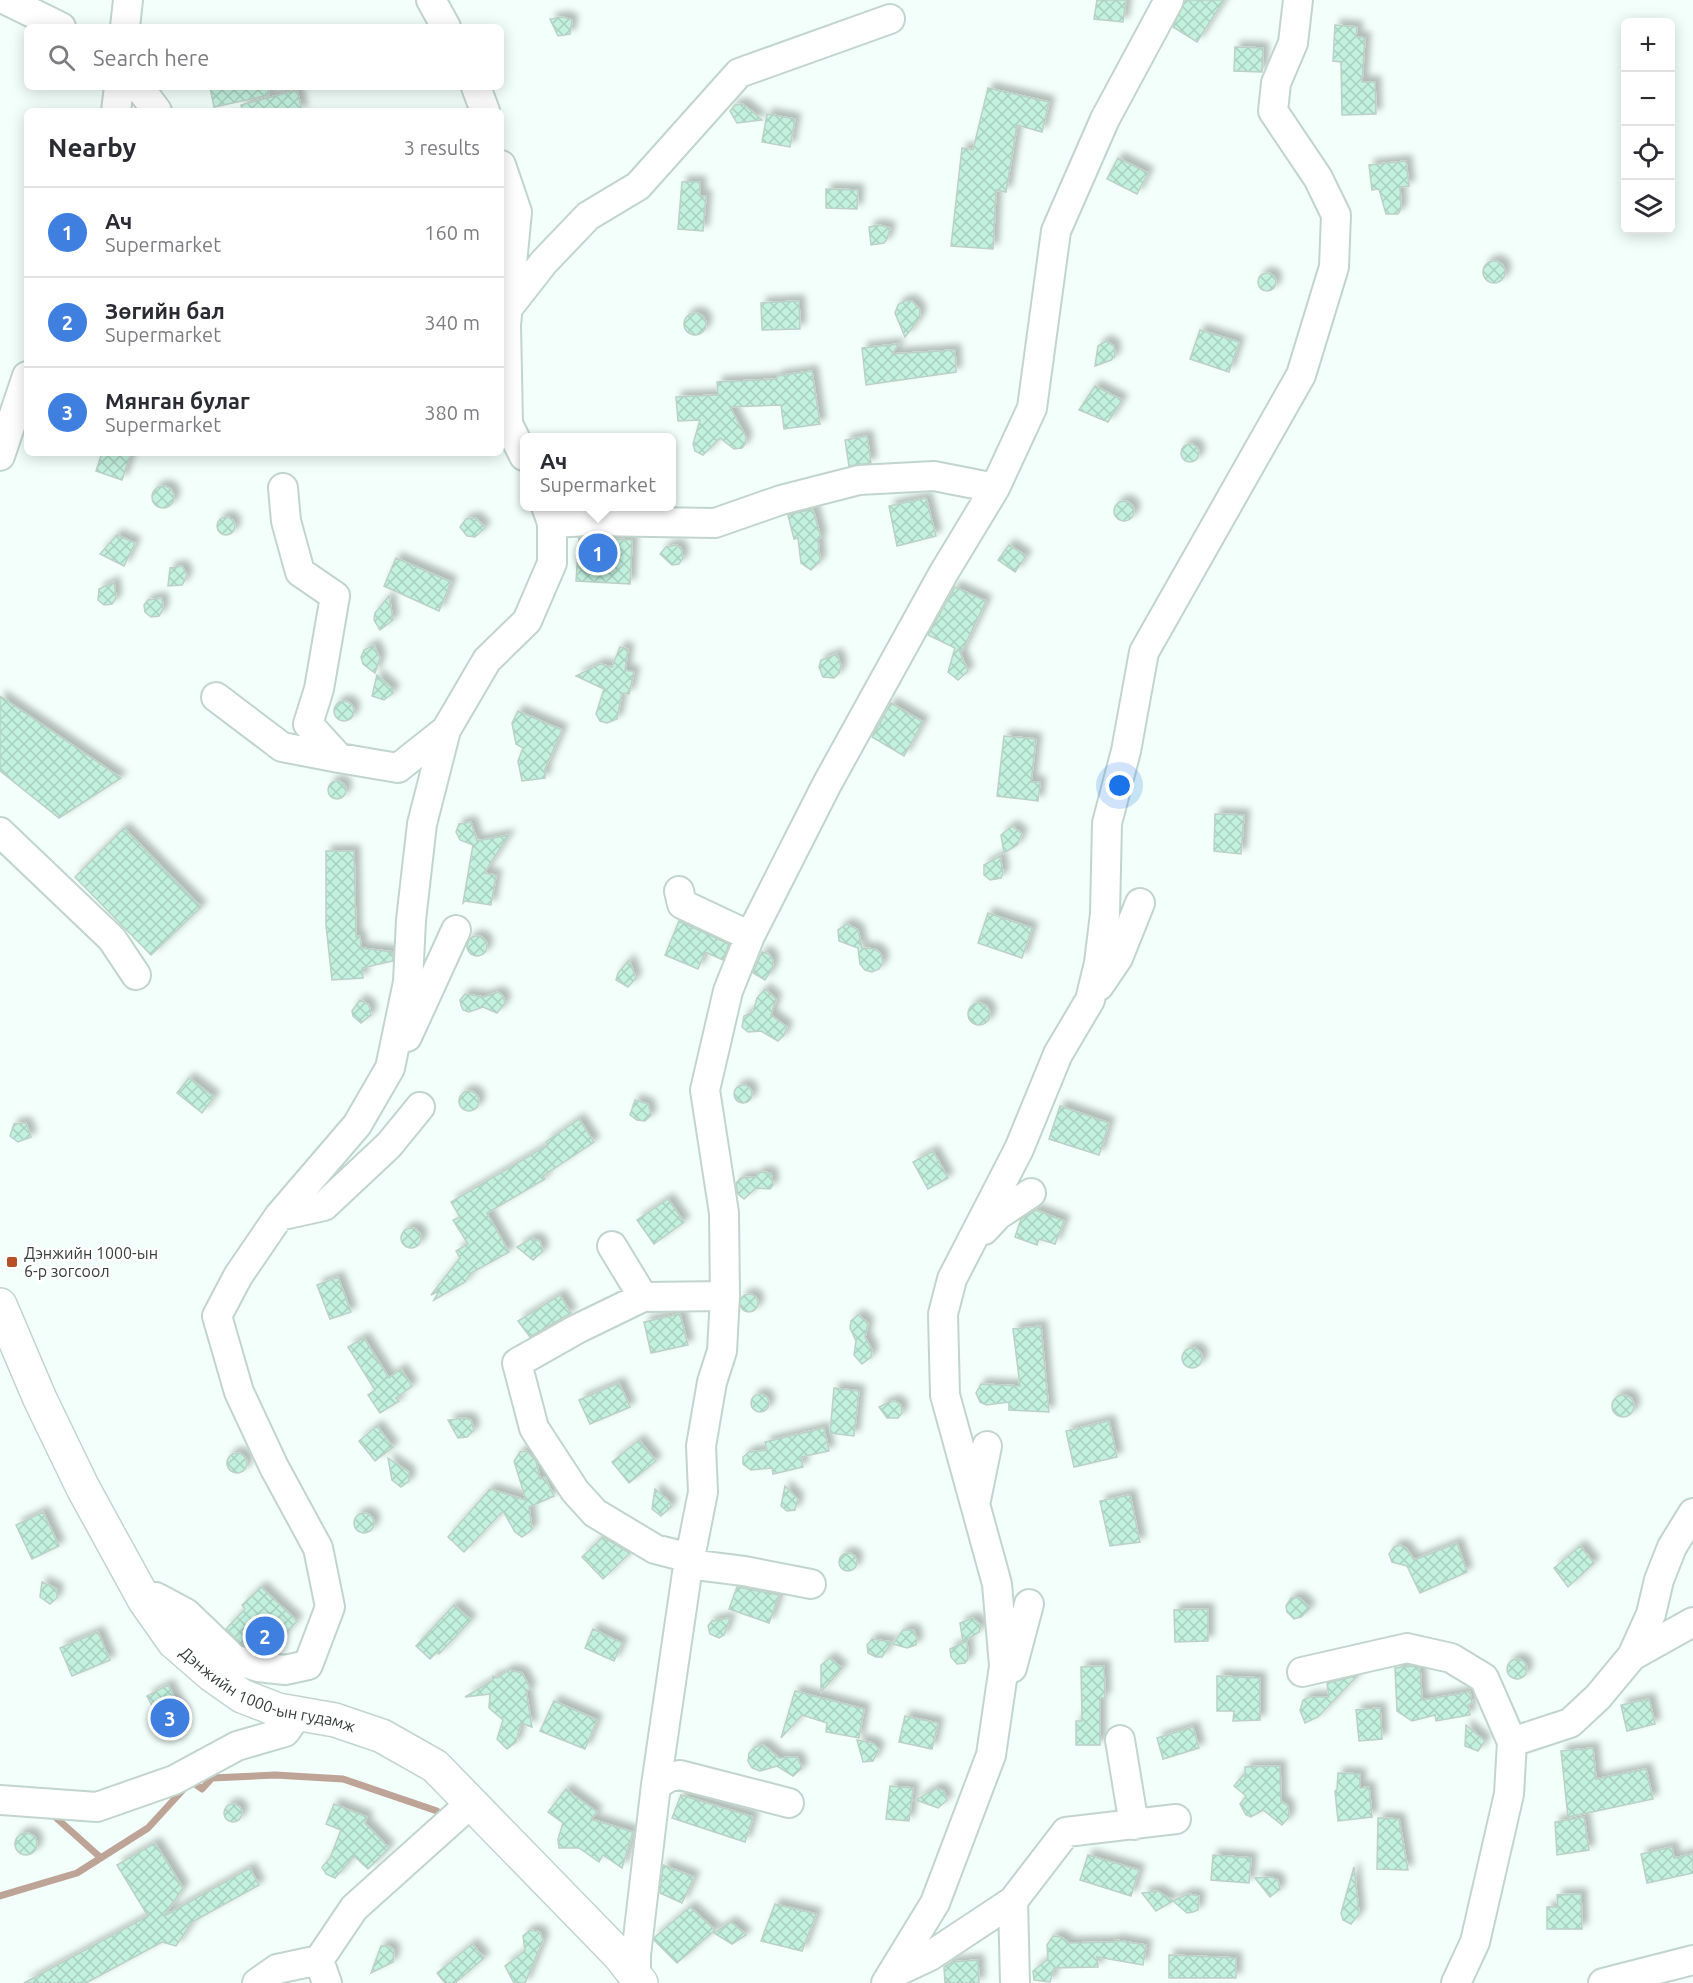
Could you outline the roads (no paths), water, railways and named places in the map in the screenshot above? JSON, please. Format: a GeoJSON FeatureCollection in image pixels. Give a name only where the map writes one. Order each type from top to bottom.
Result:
{"type":"FeatureCollection","features":[{"type":"Feature","properties":{"kind":"main road","name":"Дэнжийн 1000-ын гудамж"},"geometry":{"type":"LineString","coordinates":[[0,1305],[40,1399],[69,1458],[147,1604],[174,1642],[212,1675],[242,1696],[278,1710],[335,1720],[382,1736],[435,1766],[639,1979]]}},
{"type":"Feature","properties":{"kind":"street"},"geometry":{"type":"LineString","coordinates":[[6,0],[55,24]]}},
{"type":"Feature","properties":{"kind":"street"},"geometry":{"type":"LineString","coordinates":[[125,24],[128,0]]}},
{"type":"Feature","properties":{"kind":"street"},"geometry":{"type":"LineString","coordinates":[[431,0],[444,24]]}},
{"type":"Feature","properties":{"kind":"street"},"geometry":{"type":"LineString","coordinates":[[639,1979],[636,1954],[656,1785],[688,1565],[703,1492],[701,1446],[712,1382],[722,1351],[725,1296],[724,1213],[705,1090],[728,991],[750,936],[827,784],[943,574],[995,488],[1032,408],[1056,231],[1105,119],[1169,0]]}},
{"type":"Feature","properties":{"kind":"street"},"geometry":{"type":"LineString","coordinates":[[1090,1000],[1099,963],[1105,914],[1107,823],[1125,751],[1144,652],[1301,375],[1334,267],[1336,215],[1318,178],[1273,111],[1276,83],[1293,43],[1298,0]]}},
{"type":"Feature","properties":{"kind":"street"},"geometry":{"type":"LineString","coordinates":[[508,308],[544,262],[588,216],[638,186],[739,73],[890,19]]}},
{"type":"Feature","properties":{"kind":"street"},"geometry":{"type":"LineString","coordinates":[[116,108],[119,90]]}},
{"type":"Feature","properties":{"kind":"street"},"geometry":{"type":"LineString","coordinates":[[141,90],[155,108]]}},
{"type":"Feature","properties":{"kind":"street"},"geometry":{"type":"LineString","coordinates":[[477,90],[484,108]]}},
{"type":"Feature","properties":{"kind":"street"},"geometry":{"type":"LineString","coordinates":[[504,174],[517,212],[508,308],[508,424],[520,447]]}},
{"type":"Feature","properties":{"kind":"street"},"geometry":{"type":"LineString","coordinates":[[0,456],[24,385]]}},
{"type":"Feature","properties":{"kind":"street"},"geometry":{"type":"LineString","coordinates":[[390,1068],[408,982],[411,920],[422,824],[446,730],[487,660],[527,621],[552,563],[549,515],[590,521],[715,522],[781,500],[860,480],[934,476],[995,488]]}},
{"type":"Feature","properties":{"kind":"street"},"geometry":{"type":"LineString","coordinates":[[283,488],[286,521],[300,572],[335,596],[319,689],[308,724],[339,758]]}},
{"type":"Feature","properties":{"kind":"street"},"geometry":{"type":"LineString","coordinates":[[216,697],[282,747],[398,768],[446,730]]}},
{"type":"Feature","properties":{"kind":"street"},"geometry":{"type":"LineString","coordinates":[[0,832],[112,939],[136,975]]}},
{"type":"Feature","properties":{"kind":"street"},"geometry":{"type":"LineString","coordinates":[[679,891],[682,904],[750,936]]}},
{"type":"Feature","properties":{"kind":"street"},"geometry":{"type":"LineString","coordinates":[[890,1978],[935,1904],[991,1755],[989,1708],[1004,1666],[997,1584],[945,1395],[943,1314],[952,1279],[1019,1149],[1058,1054],[1118,958],[1140,903]]}},
{"type":"Feature","properties":{"kind":"street"},"geometry":{"type":"LineString","coordinates":[[147,1604],[156,1597],[186,1613],[234,1659],[258,1667],[285,1670],[308,1665],[330,1607],[318,1548],[274,1467],[239,1392],[217,1316],[238,1276],[279,1216],[357,1125],[419,1014],[456,930]]}},
{"type":"Feature","properties":{"kind":"street"},"geometry":{"type":"LineString","coordinates":[[279,1216],[324,1206],[389,1145],[420,1107]]}},
{"type":"Feature","properties":{"kind":"street"},"geometry":{"type":"LineString","coordinates":[[970,1244],[998,1215],[1031,1192]]}},
{"type":"Feature","properties":{"kind":"street"},"geometry":{"type":"LineString","coordinates":[[612,1246],[643,1297]]}},
{"type":"Feature","properties":{"kind":"street"},"geometry":{"type":"LineString","coordinates":[[725,1296],[643,1297],[577,1329],[517,1363],[534,1428],[582,1498],[595,1513],[655,1549],[688,1565],[744,1571],[811,1584]]}},
{"type":"Feature","properties":{"kind":"street"},"geometry":{"type":"LineString","coordinates":[[975,1508],[987,1446]]}},
{"type":"Feature","properties":{"kind":"street"},"geometry":{"type":"LineString","coordinates":[[1512,1742],[1570,1723],[1598,1697],[1632,1656],[1651,1614],[1659,1580],[1672,1547],[1693,1513]]}},
{"type":"Feature","properties":{"kind":"street"},"geometry":{"type":"LineString","coordinates":[[989,1708],[1017,1653],[1029,1604]]}},
{"type":"Feature","properties":{"kind":"street"},"geometry":{"type":"LineString","coordinates":[[1632,1656],[1693,1622]]}},
{"type":"Feature","properties":{"kind":"street"},"geometry":{"type":"LineString","coordinates":[[1302,1672],[1407,1648],[1451,1658],[1484,1678],[1512,1742],[1509,1794],[1475,1942],[1456,1983]]}},
{"type":"Feature","properties":{"kind":"street"},"geometry":{"type":"LineString","coordinates":[[0,1800],[97,1807],[174,1780],[237,1746],[285,1732],[298,1714]]}},
{"type":"Feature","properties":{"kind":"street"},"geometry":{"type":"LineString","coordinates":[[1120,1740],[1134,1825]]}},
{"type":"Feature","properties":{"kind":"street"},"geometry":{"type":"LineString","coordinates":[[656,1785],[669,1777],[680,1775],[789,1803]]}},
{"type":"Feature","properties":{"kind":"street"},"geometry":{"type":"LineString","coordinates":[[257,1983],[277,1969],[323,1971],[354,1908],[471,1803]]}},
{"type":"Feature","properties":{"kind":"street"},"geometry":{"type":"LineString","coordinates":[[890,1978],[930,1956],[1013,1901],[1066,1832],[1176,1819]]}},
{"type":"Feature","properties":{"kind":"street"},"geometry":{"type":"LineString","coordinates":[[1013,1901],[1015,1983]]}},
{"type":"Feature","properties":{"kind":"street"},"geometry":{"type":"LineString","coordinates":[[1603,1983],[1693,1960]]}},
{"type":"Feature","properties":{"kind":"waterway"},"geometry":{"type":"LineString","coordinates":[[0,1896],[77,1873],[148,1828],[191,1781],[202,1789],[212,1778],[275,1775],[343,1779],[437,1811]]}},
{"type":"Feature","properties":{"kind":"waterway"},"geometry":{"type":"LineString","coordinates":[[53,1815],[101,1858]]}},
{"type":"Feature","properties":{"kind":"place","name":"Ач"},"geometry":{"type":"Point","coordinates":[598,553]}},
{"type":"Feature","properties":{"kind":"place","name":"Дэнжийн 1000-ын 6-р зогсоол"},"geometry":{"type":"Point","coordinates":[12,1262]}},
{"type":"Feature","properties":{"kind":"place","name":"Зөгийн бал"},"geometry":{"type":"Point","coordinates":[265,1636]}},
{"type":"Feature","properties":{"kind":"place","name":"Мянган булаг"},"geometry":{"type":"Point","coordinates":[170,1718]}}]}
